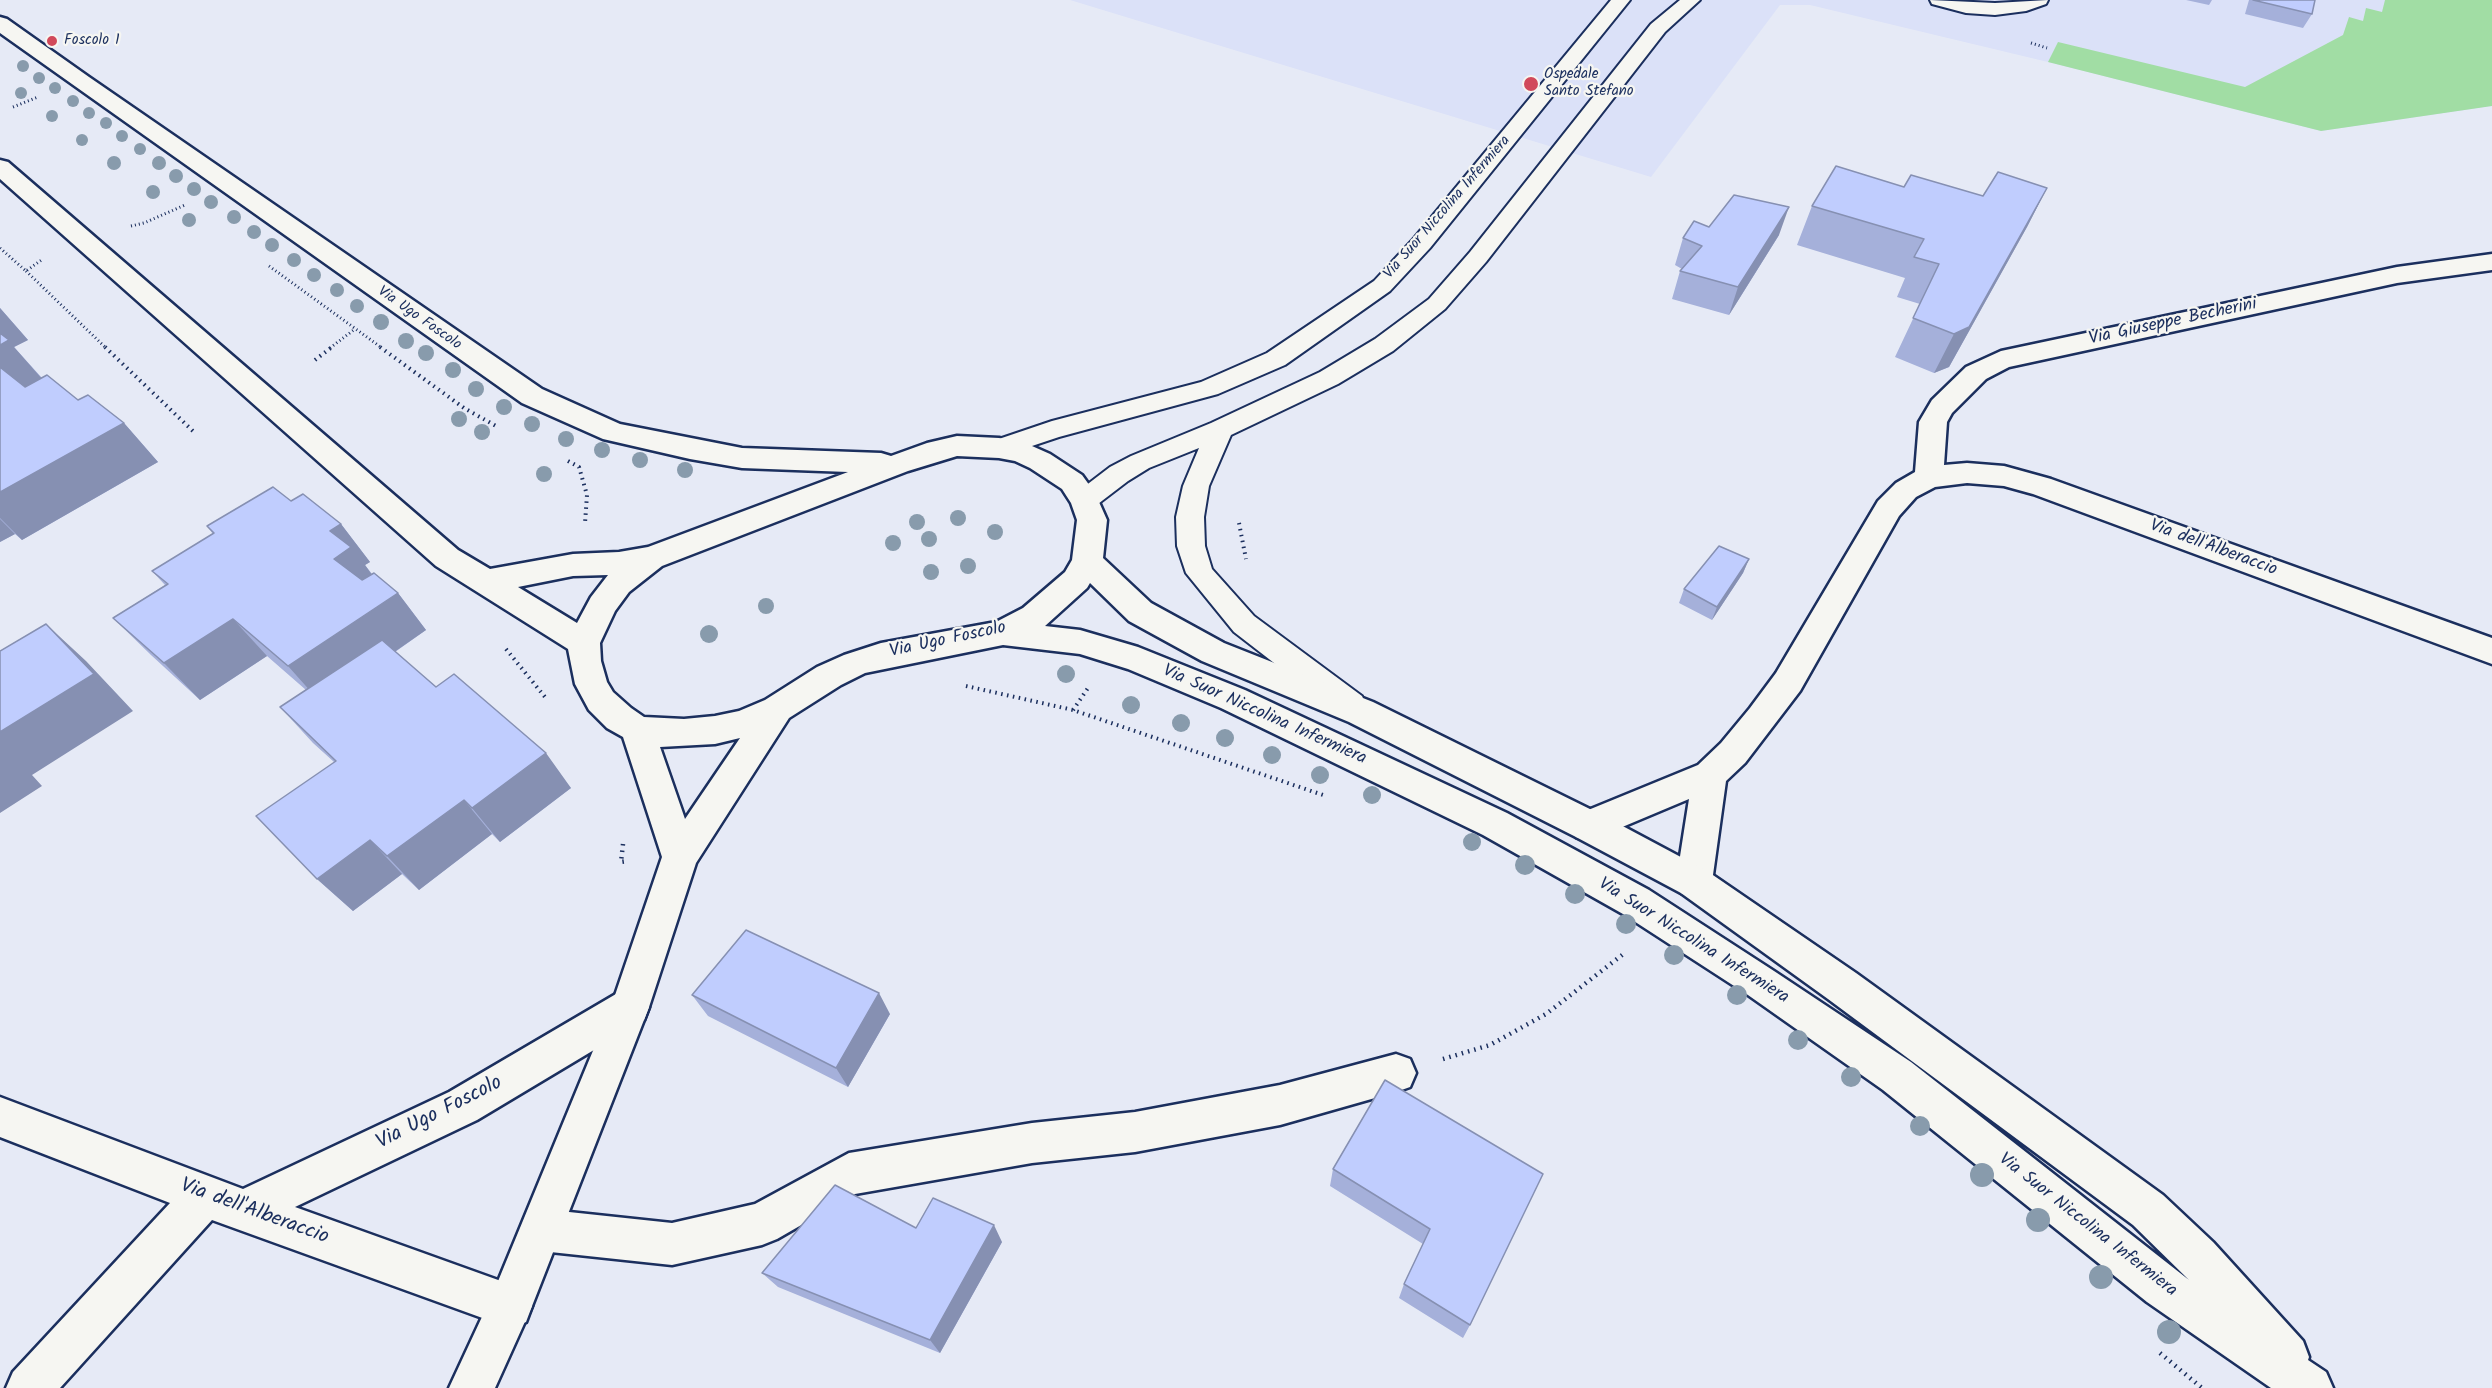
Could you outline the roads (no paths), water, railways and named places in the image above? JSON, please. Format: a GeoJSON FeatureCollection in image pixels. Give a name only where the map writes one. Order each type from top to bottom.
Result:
{"type":"FeatureCollection","features":[{"type":"Feature","properties":{"kind":"street","name":"Via Ugo Foscolo"},"geometry":{"type":"LineString","coordinates":[[0,22],[503,378],[554,407],[613,432],[742,458],[898,464]]}},
{"type":"Feature","properties":{"kind":"street"},"geometry":{"type":"LineString","coordinates":[[0,167],[440,551],[485,582],[584,643]]}},
{"type":"Feature","properties":{"kind":"street","name":"Via Giuseppe Becherini"},"geometry":{"type":"LineString","coordinates":[[1929,477],[1933,422],[1942,407],[1976,373],[2001,360],[2397,275],[2492,262]]}},
{"type":"Feature","properties":{"kind":"street","name":"Via Ugo Foscolo"},"geometry":{"type":"LineString","coordinates":[[485,582],[573,565],[651,558],[898,464],[937,450],[957,446],[999,448],[1022,453],[1057,471],[1072,482],[1085,500],[1092,520],[1087,561],[1076,580],[1055,601],[1034,617],[1003,633],[881,656],[855,664],[829,676],[777,709],[744,723],[715,730],[661,733],[637,729],[619,718],[601,701],[591,684],[585,662],[584,643],[591,624],[618,584],[651,558]]}},
{"type":"Feature","properties":{"kind":"street","name":"Via dell'Alberaccio"},"geometry":{"type":"LineString","coordinates":[[1929,477],[1966,473],[2004,476],[2041,486],[2492,651]]}},
{"type":"Feature","properties":{"kind":"street"},"geometry":{"type":"LineString","coordinates":[[1589,826],[1710,776],[1755,727],[1788,682],[1888,509],[1906,490],[1929,477]]}},
{"type":"Feature","properties":{"kind":"street","name":"Via Suor Niccolina Infermiera"},"geometry":{"type":"LineString","coordinates":[[1087,561],[1140,612],[1182,635],[1252,670],[1361,712],[1589,826],[1694,882],[1860,999],[2148,1210],[2198,1257],[2312,1388]]}},
{"type":"Feature","properties":{"kind":"street","name":"Via Suor Niccolina Infermiera"},"geometry":{"type":"LineString","coordinates":[[1003,633],[1080,642],[1112,651],[1233,699],[1495,824],[1636,902],[1898,1076],[2162,1287],[2312,1388]]}},
{"type":"Feature","properties":{"kind":"street","name":"Via Ugo Foscolo"},"geometry":{"type":"LineString","coordinates":[[472,1388],[510,1306],[630,1007],[680,857],[777,709]]}},
{"type":"Feature","properties":{"kind":"street"},"geometry":{"type":"LineString","coordinates":[[637,729],[680,857]]}},
{"type":"Feature","properties":{"kind":"street"},"geometry":{"type":"LineString","coordinates":[[1694,882],[1710,776]]}},
{"type":"Feature","properties":{"kind":"street","name":"Via Ugo Foscolo"},"geometry":{"type":"LineString","coordinates":[[225,1203],[463,1107],[630,1007]]}},
{"type":"Feature","properties":{"kind":"street"},"geometry":{"type":"LineString","coordinates":[[541,1230],[672,1244],[762,1224],[849,1174],[1032,1143],[1135,1132],[1268,1107],[1396,1073]]}},
{"type":"Feature","properties":{"kind":"street","name":"Via dell'Alberaccio"},"geometry":{"type":"LineString","coordinates":[[0,1117],[225,1203],[510,1306]]}},
{"type":"Feature","properties":{"kind":"street"},"geometry":{"type":"LineString","coordinates":[[29,1388],[225,1203]]}},
{"type":"Feature","properties":{"kind":"lane","name":"Via Suor Niccolina Infermiera"},"geometry":{"type":"LineString","coordinates":[[999,448],[1052,430],[1209,388],[1276,359],[1382,286],[1422,243],[1621,0]]}},
{"type":"Feature","properties":{"kind":"lane"},"geometry":{"type":"LineString","coordinates":[[1085,500],[1119,474],[1140,462],[1220,429],[1329,378],[1384,345],[1437,304],[1478,257],[1658,28],[1691,0]]}},
{"type":"Feature","properties":{"kind":"lane"},"geometry":{"type":"LineString","coordinates":[[1940,0],[1966,7],[1995,9],[2019,7],[2039,0]]}},
{"type":"Feature","properties":{"kind":"lane","name":"Via Suor Niccolina Infermiera"},"geometry":{"type":"LineString","coordinates":[[1220,429],[1196,486],[1190,516],[1191,546],[1200,573],[1244,624],[1361,712]]}},
{"type":"Feature","properties":{"kind":"place","name":"Foscolo 1"},"geometry":{"type":"Point","coordinates":[52,41]}},
{"type":"Feature","properties":{"kind":"place","name":"Ospedale Santo Stefano"},"geometry":{"type":"Point","coordinates":[1531,84]}}]}
